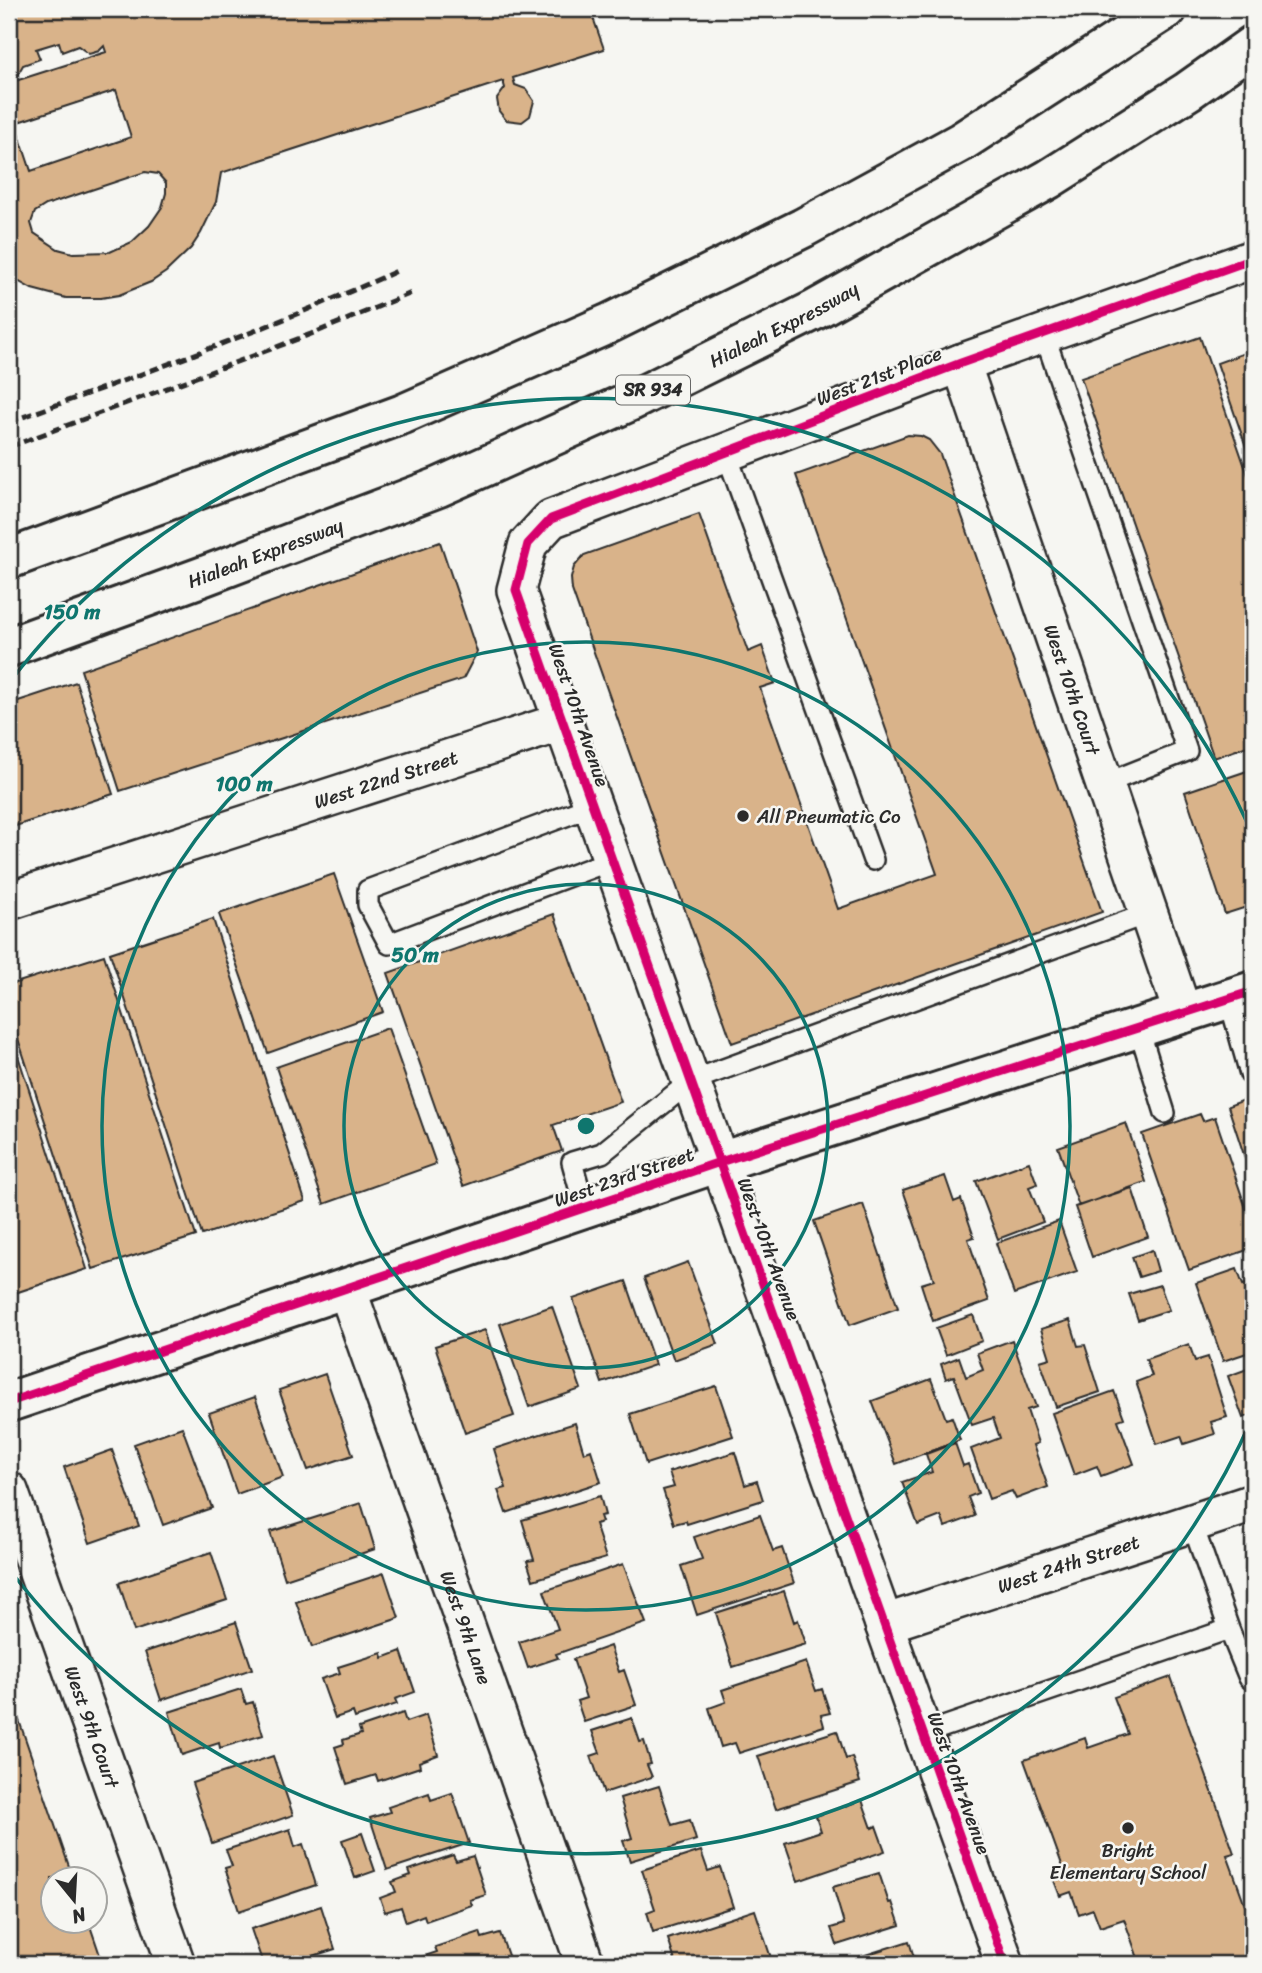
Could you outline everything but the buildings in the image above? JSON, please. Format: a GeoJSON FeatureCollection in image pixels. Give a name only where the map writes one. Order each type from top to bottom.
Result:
{"type":"FeatureCollection","features":[{"type":"Feature","properties":{"kind":"main road"},"geometry":{"type":"LineString","coordinates":[[9,559],[403,414],[608,324],[803,228],[961,142],[1167,9]]}},
{"type":"Feature","properties":{"kind":"main road","name":"Hialeah Expressway"},"geometry":{"type":"LineString","coordinates":[[9,647],[439,487],[631,401],[813,311],[1049,178],[1188,91],[1253,45]]}},
{"type":"Feature","properties":{"kind":"main road","name":"West 23rd Street"},"geometry":{"type":"LineString","coordinates":[[9,1402],[720,1163],[1241,995]]}},
{"type":"Feature","properties":{"kind":"street","name":"West 21st Place"},"geometry":{"type":"LineString","coordinates":[[528,544],[551,519],[961,363],[1253,258]]}},
{"type":"Feature","properties":{"kind":"street","name":"West 10th Court"},"geometry":{"type":"LineString","coordinates":[[961,363],[1183,1014]]}},
{"type":"Feature","properties":{"kind":"street","name":"West 10th Avenue"},"geometry":{"type":"LineString","coordinates":[[528,544],[516,590],[1005,1964]]}},
{"type":"Feature","properties":{"kind":"street","name":"West 22nd Street"},"geometry":{"type":"LineString","coordinates":[[9,901],[562,722]]}},
{"type":"Feature","properties":{"kind":"street","name":"West 9th Lane"},"geometry":{"type":"LineString","coordinates":[[347,1289],[585,1964]]}},
{"type":"Feature","properties":{"kind":"street","name":"West 9th Court"},"geometry":{"type":"LineString","coordinates":[[9,1491],[176,1964]]}},
{"type":"Feature","properties":{"kind":"street","name":"West 24th Street"},"geometry":{"type":"LineString","coordinates":[[884,1625],[1253,1503]]}},
{"type":"Feature","properties":{"kind":"lane"},"geometry":{"type":"LineString","coordinates":[[1044,334],[1187,751],[1104,784]]}},
{"type":"Feature","properties":{"kind":"lane"},"geometry":{"type":"LineString","coordinates":[[726,452],[873,860]]}},
{"type":"Feature","properties":{"kind":"lane"},"geometry":{"type":"LineString","coordinates":[[592,806],[368,890],[368,905],[389,944],[612,860]]}},
{"type":"Feature","properties":{"kind":"lane"},"geometry":{"type":"LineString","coordinates":[[585,1209],[572,1162],[602,1153],[691,1081],[1149,913]]}},
{"type":"Feature","properties":{"kind":"lane"},"geometry":{"type":"LineString","coordinates":[[1241,995],[1250,1074]]}},
{"type":"Feature","properties":{"kind":"lane"},"geometry":{"type":"LineString","coordinates":[[1139,1028],[1166,1113]]}},
{"type":"Feature","properties":{"kind":"lane"},"geometry":{"type":"LineString","coordinates":[[1192,1523],[1229,1629],[1249,1678],[1253,1677]]}},
{"type":"Feature","properties":{"kind":"lane"},"geometry":{"type":"LineString","coordinates":[[923,1734],[1229,1629]]}},
{"type":"Feature","properties":{"kind":"railway"},"geometry":{"type":"LineString","coordinates":[[9,422],[254,331],[399,270]]}},
{"type":"Feature","properties":{"kind":"railway"},"geometry":{"type":"LineString","coordinates":[[9,447],[314,333],[414,292]]}},
{"type":"Feature","properties":{"kind":"cycle path"},"geometry":{"type":"LineString","coordinates":[[1005,1964],[516,590],[528,544],[551,519],[961,363],[1253,259]]}},
{"type":"Feature","properties":{"kind":"cycle path"},"geometry":{"type":"LineString","coordinates":[[9,1402],[720,1162],[1253,991]]}},
{"type":"Feature","properties":{"kind":"place","name":"All Pneumatic Co"},"geometry":{"type":"Point","coordinates":[743,816]}},
{"type":"Feature","properties":{"kind":"place","name":"Bright Elementary School"},"geometry":{"type":"Point","coordinates":[1128,1828]}}]}
